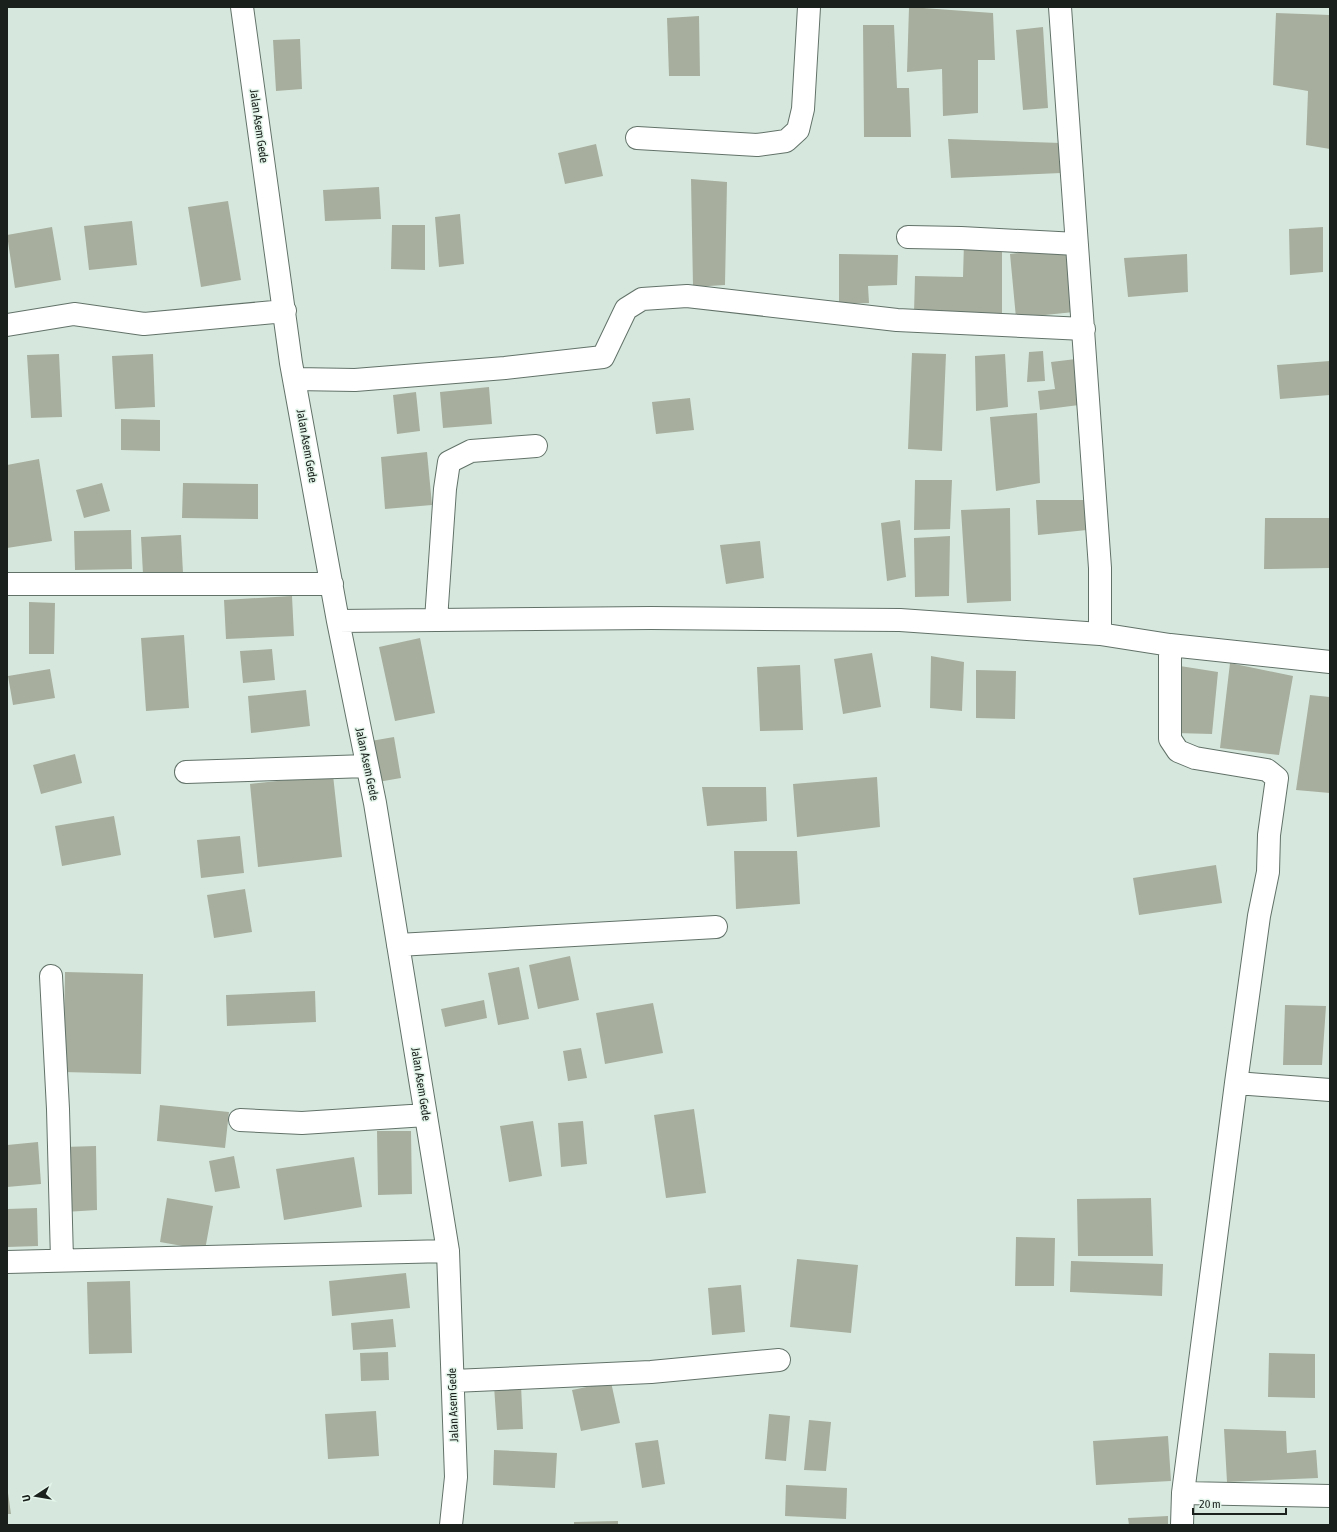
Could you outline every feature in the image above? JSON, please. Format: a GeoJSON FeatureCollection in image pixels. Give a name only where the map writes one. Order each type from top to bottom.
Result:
{"type":"FeatureCollection","features":[{"type":"Feature","properties":{"kind":"street","name":"Jalan Asem Gede"},"geometry":{"type":"LineString","coordinates":[[242,7],[295,379],[338,621],[375,803],[448,1250],[456,1478],[451,1525]]}},
{"type":"Feature","properties":{"kind":"street"},"geometry":{"type":"LineString","coordinates":[[637,138],[757,145],[786,141],[798,130],[803,109],[809,7]]}},
{"type":"Feature","properties":{"kind":"street"},"geometry":{"type":"LineString","coordinates":[[1060,7],[1100,568],[1100,634]]}},
{"type":"Feature","properties":{"kind":"street"},"geometry":{"type":"LineString","coordinates":[[908,237],[1077,244]]}},
{"type":"Feature","properties":{"kind":"street"},"geometry":{"type":"LineString","coordinates":[[295,379],[355,380],[506,368],[603,357],[626,309],[642,298],[687,296],[897,320],[1084,329]]}},
{"type":"Feature","properties":{"kind":"street"},"geometry":{"type":"LineString","coordinates":[[7,326],[74,314],[144,324],[284,310]]}},
{"type":"Feature","properties":{"kind":"street"},"geometry":{"type":"LineString","coordinates":[[436,620],[445,489],[449,462],[471,451],[536,446]]}},
{"type":"Feature","properties":{"kind":"street"},"geometry":{"type":"LineString","coordinates":[[7,584],[332,584]]}},
{"type":"Feature","properties":{"kind":"street"},"geometry":{"type":"LineString","coordinates":[[338,621],[651,618],[900,620],[1100,634],[1170,645],[1330,662]]}},
{"type":"Feature","properties":{"kind":"street"},"geometry":{"type":"LineString","coordinates":[[1170,645],[1170,739],[1178,751],[1196,758],[1267,770],[1277,778],[1269,835],[1268,872],[1259,916],[1236,1082],[1183,1493],[1182,1525]]}},
{"type":"Feature","properties":{"kind":"street"},"geometry":{"type":"LineString","coordinates":[[186,772],[367,766]]}},
{"type":"Feature","properties":{"kind":"street"},"geometry":{"type":"LineString","coordinates":[[398,945],[716,927]]}},
{"type":"Feature","properties":{"kind":"street"},"geometry":{"type":"LineString","coordinates":[[51,976],[58,1108],[62,1260]]}},
{"type":"Feature","properties":{"kind":"street"},"geometry":{"type":"LineString","coordinates":[[1236,1082],[1330,1090]]}},
{"type":"Feature","properties":{"kind":"street"},"geometry":{"type":"LineString","coordinates":[[240,1120],[302,1123],[426,1115]]}},
{"type":"Feature","properties":{"kind":"street"},"geometry":{"type":"LineString","coordinates":[[7,1262],[448,1250]]}},
{"type":"Feature","properties":{"kind":"street"},"geometry":{"type":"LineString","coordinates":[[452,1381],[651,1372],[779,1360]]}},
{"type":"Feature","properties":{"kind":"street"},"geometry":{"type":"LineString","coordinates":[[1183,1493],[1330,1496]]}},
{"type":"Feature","properties":{"kind":"building"},"geometry":{"type":"Polygon","coordinates":[[[909,7],[993,13],[995,60],[978,60],[978,113],[943,116],[942,69],[907,72],[909,7]]]}},
{"type":"Feature","properties":{"kind":"building"},"geometry":{"type":"Polygon","coordinates":[[[1276,13],[1330,15],[1330,149],[1306,145],[1308,91],[1273,85],[1276,13]]]}},
{"type":"Feature","properties":{"kind":"building"},"geometry":{"type":"Polygon","coordinates":[[[699,16],[700,76],[669,76],[667,18],[699,16]]]}},
{"type":"Feature","properties":{"kind":"building"},"geometry":{"type":"Polygon","coordinates":[[[863,25],[894,25],[897,88],[909,88],[911,137],[864,137],[863,25]]]}},
{"type":"Feature","properties":{"kind":"building"},"geometry":{"type":"Polygon","coordinates":[[[1043,27],[1048,108],[1023,110],[1016,30],[1043,27]]]}},
{"type":"Feature","properties":{"kind":"building"},"geometry":{"type":"Polygon","coordinates":[[[300,39],[302,89],[276,91],[273,40],[300,39]]]}},
{"type":"Feature","properties":{"kind":"building"},"geometry":{"type":"Polygon","coordinates":[[[948,139],[1061,143],[1061,173],[951,178],[948,139]]]}},
{"type":"Feature","properties":{"kind":"building"},"geometry":{"type":"Polygon","coordinates":[[[596,144],[603,176],[565,184],[558,153],[596,144]]]}},
{"type":"Feature","properties":{"kind":"building"},"geometry":{"type":"Polygon","coordinates":[[[691,179],[727,182],[725,285],[693,287],[691,179]]]}},
{"type":"Feature","properties":{"kind":"building"},"geometry":{"type":"Polygon","coordinates":[[[379,187],[381,219],[325,221],[323,190],[379,187]]]}},
{"type":"Feature","properties":{"kind":"building"},"geometry":{"type":"Polygon","coordinates":[[[228,201],[241,280],[201,287],[188,207],[228,201]]]}},
{"type":"Feature","properties":{"kind":"building"},"geometry":{"type":"Polygon","coordinates":[[[460,214],[464,264],[439,267],[435,217],[460,214]]]}},
{"type":"Feature","properties":{"kind":"building"},"geometry":{"type":"Polygon","coordinates":[[[132,221],[137,265],[89,270],[84,226],[132,221]]]}},
{"type":"Feature","properties":{"kind":"building"},"geometry":{"type":"Polygon","coordinates":[[[392,225],[425,225],[425,270],[391,269],[392,225]]]}},
{"type":"Feature","properties":{"kind":"building"},"geometry":{"type":"Polygon","coordinates":[[[52,227],[61,280],[15,288],[7,235],[52,227]]]}},
{"type":"Feature","properties":{"kind":"building"},"geometry":{"type":"Polygon","coordinates":[[[1323,227],[1323,272],[1290,275],[1289,229],[1323,227]]]}},
{"type":"Feature","properties":{"kind":"building"},"geometry":{"type":"Polygon","coordinates":[[[964,243],[1002,245],[1002,315],[914,313],[915,276],[963,277],[964,243]]]}},
{"type":"Feature","properties":{"kind":"building"},"geometry":{"type":"Polygon","coordinates":[[[1069,247],[1074,312],[1016,318],[1010,254],[1069,247]]]}},
{"type":"Feature","properties":{"kind":"building"},"geometry":{"type":"Polygon","coordinates":[[[839,254],[898,255],[897,285],[868,286],[869,303],[839,304],[839,254]]]}},
{"type":"Feature","properties":{"kind":"building"},"geometry":{"type":"Polygon","coordinates":[[[1187,254],[1188,292],[1128,297],[1124,258],[1187,254]]]}},
{"type":"Feature","properties":{"kind":"building"},"geometry":{"type":"Polygon","coordinates":[[[1043,351],[1045,381],[1027,382],[1029,352],[1043,351]]]}},
{"type":"Feature","properties":{"kind":"building"},"geometry":{"type":"Polygon","coordinates":[[[912,353],[946,354],[942,451],[908,449],[912,353]]]}},
{"type":"Feature","properties":{"kind":"building"},"geometry":{"type":"Polygon","coordinates":[[[59,354],[62,417],[31,418],[27,355],[59,354]]]}},
{"type":"Feature","properties":{"kind":"building"},"geometry":{"type":"Polygon","coordinates":[[[153,354],[155,407],[115,409],[112,356],[153,354]]]}},
{"type":"Feature","properties":{"kind":"building"},"geometry":{"type":"Polygon","coordinates":[[[1005,354],[1008,407],[976,411],[975,356],[1005,354]]]}},
{"type":"Feature","properties":{"kind":"building"},"geometry":{"type":"Polygon","coordinates":[[[1076,359],[1079,405],[1040,410],[1038,391],[1055,389],[1051,362],[1076,359]]]}},
{"type":"Feature","properties":{"kind":"building"},"geometry":{"type":"Polygon","coordinates":[[[1330,361],[1330,395],[1280,399],[1277,365],[1330,361]]]}},
{"type":"Feature","properties":{"kind":"building"},"geometry":{"type":"Polygon","coordinates":[[[489,387],[492,424],[443,428],[440,392],[489,387]]]}},
{"type":"Feature","properties":{"kind":"building"},"geometry":{"type":"Polygon","coordinates":[[[416,392],[420,431],[397,434],[393,395],[416,392]]]}},
{"type":"Feature","properties":{"kind":"building"},"geometry":{"type":"Polygon","coordinates":[[[690,398],[694,430],[656,434],[652,402],[690,398]]]}},
{"type":"Feature","properties":{"kind":"building"},"geometry":{"type":"Polygon","coordinates":[[[1037,413],[1040,483],[996,491],[990,417],[1037,413]]]}},
{"type":"Feature","properties":{"kind":"building"},"geometry":{"type":"Polygon","coordinates":[[[121,419],[160,420],[160,451],[121,450],[121,419]]]}},
{"type":"Feature","properties":{"kind":"building"},"geometry":{"type":"Polygon","coordinates":[[[427,452],[432,505],[385,509],[381,457],[427,452]]]}},
{"type":"Feature","properties":{"kind":"building"},"geometry":{"type":"Polygon","coordinates":[[[39,459],[52,541],[7,548],[7,465],[39,459]]]}},
{"type":"Feature","properties":{"kind":"building"},"geometry":{"type":"Polygon","coordinates":[[[915,480],[952,480],[950,529],[914,530],[915,480]]]}},
{"type":"Feature","properties":{"kind":"building"},"geometry":{"type":"Polygon","coordinates":[[[102,483],[110,511],[84,518],[76,490],[102,483]]]}},
{"type":"Feature","properties":{"kind":"building"},"geometry":{"type":"Polygon","coordinates":[[[183,483],[258,484],[258,519],[182,518],[183,483]]]}},
{"type":"Feature","properties":{"kind":"building"},"geometry":{"type":"Polygon","coordinates":[[[1036,500],[1087,500],[1087,530],[1038,535],[1036,500]]]}},
{"type":"Feature","properties":{"kind":"building"},"geometry":{"type":"Polygon","coordinates":[[[1010,508],[1011,601],[967,603],[961,510],[1010,508]]]}},
{"type":"Feature","properties":{"kind":"building"},"geometry":{"type":"Polygon","coordinates":[[[1265,518],[1330,518],[1330,568],[1264,569],[1265,518]]]}},
{"type":"Feature","properties":{"kind":"building"},"geometry":{"type":"Polygon","coordinates":[[[900,520],[906,577],[887,581],[881,523],[900,520]]]}},
{"type":"Feature","properties":{"kind":"building"},"geometry":{"type":"Polygon","coordinates":[[[131,530],[132,569],[75,570],[74,531],[131,530]]]}},
{"type":"Feature","properties":{"kind":"building"},"geometry":{"type":"Polygon","coordinates":[[[181,535],[183,573],[143,574],[141,537],[181,535]]]}},
{"type":"Feature","properties":{"kind":"building"},"geometry":{"type":"Polygon","coordinates":[[[950,536],[949,596],[915,597],[914,538],[950,536]]]}},
{"type":"Feature","properties":{"kind":"building"},"geometry":{"type":"Polygon","coordinates":[[[760,541],[764,578],[726,584],[720,545],[760,541]]]}},
{"type":"Feature","properties":{"kind":"building"},"geometry":{"type":"Polygon","coordinates":[[[292,596],[294,636],[226,639],[224,600],[292,596]]]}},
{"type":"Feature","properties":{"kind":"building"},"geometry":{"type":"Polygon","coordinates":[[[29,602],[55,603],[54,654],[29,654],[29,602]]]}},
{"type":"Feature","properties":{"kind":"building"},"geometry":{"type":"Polygon","coordinates":[[[184,635],[189,708],[146,711],[141,638],[184,635]]]}},
{"type":"Feature","properties":{"kind":"building"},"geometry":{"type":"Polygon","coordinates":[[[420,638],[435,713],[395,721],[379,647],[420,638]]]}},
{"type":"Feature","properties":{"kind":"building"},"geometry":{"type":"Polygon","coordinates":[[[272,649],[275,680],[243,683],[240,651],[272,649]]]}},
{"type":"Feature","properties":{"kind":"building"},"geometry":{"type":"Polygon","coordinates":[[[872,653],[881,707],[843,714],[834,659],[872,653]]]}},
{"type":"Feature","properties":{"kind":"building"},"geometry":{"type":"Polygon","coordinates":[[[931,656],[964,662],[962,711],[930,708],[931,656]]]}},
{"type":"Feature","properties":{"kind":"building"},"geometry":{"type":"Polygon","coordinates":[[[1230,663],[1293,676],[1279,755],[1220,748],[1230,663]]]}},
{"type":"Feature","properties":{"kind":"building"},"geometry":{"type":"Polygon","coordinates":[[[800,665],[803,730],[760,731],[757,667],[800,665]]]}},
{"type":"Feature","properties":{"kind":"building"},"geometry":{"type":"Polygon","coordinates":[[[1180,666],[1218,672],[1212,734],[1175,733],[1180,666]]]}},
{"type":"Feature","properties":{"kind":"building"},"geometry":{"type":"Polygon","coordinates":[[[50,669],[55,698],[13,705],[8,676],[50,669]]]}},
{"type":"Feature","properties":{"kind":"building"},"geometry":{"type":"Polygon","coordinates":[[[976,670],[1016,671],[1015,719],[976,718],[976,670]]]}},
{"type":"Feature","properties":{"kind":"building"},"geometry":{"type":"Polygon","coordinates":[[[306,690],[310,726],[251,733],[248,696],[306,690]]]}},
{"type":"Feature","properties":{"kind":"building"},"geometry":{"type":"Polygon","coordinates":[[[1310,695],[1330,697],[1330,793],[1296,790],[1310,695]]]}},
{"type":"Feature","properties":{"kind":"building"},"geometry":{"type":"Polygon","coordinates":[[[394,737],[401,778],[372,783],[365,742],[394,737]]]}},
{"type":"Feature","properties":{"kind":"building"},"geometry":{"type":"Polygon","coordinates":[[[75,754],[82,783],[41,794],[33,765],[75,754]]]}},
{"type":"Feature","properties":{"kind":"building"},"geometry":{"type":"Polygon","coordinates":[[[333,775],[342,857],[258,867],[250,784],[333,775]]]}},
{"type":"Feature","properties":{"kind":"building"},"geometry":{"type":"Polygon","coordinates":[[[877,777],[880,827],[797,837],[793,784],[877,777]]]}},
{"type":"Feature","properties":{"kind":"building"},"geometry":{"type":"Polygon","coordinates":[[[702,787],[766,787],[767,821],[707,826],[702,787]]]}},
{"type":"Feature","properties":{"kind":"building"},"geometry":{"type":"Polygon","coordinates":[[[114,816],[121,855],[62,866],[55,826],[114,816]]]}},
{"type":"Feature","properties":{"kind":"building"},"geometry":{"type":"Polygon","coordinates":[[[240,836],[244,873],[201,878],[197,840],[240,836]]]}},
{"type":"Feature","properties":{"kind":"building"},"geometry":{"type":"Polygon","coordinates":[[[734,851],[797,851],[800,904],[736,909],[734,851]]]}},
{"type":"Feature","properties":{"kind":"building"},"geometry":{"type":"Polygon","coordinates":[[[1216,865],[1222,903],[1139,915],[1133,878],[1216,865]]]}},
{"type":"Feature","properties":{"kind":"building"},"geometry":{"type":"Polygon","coordinates":[[[245,889],[252,932],[214,938],[207,895],[245,889]]]}},
{"type":"Feature","properties":{"kind":"building"},"geometry":{"type":"Polygon","coordinates":[[[570,956],[579,1000],[538,1009],[529,965],[570,956]]]}},
{"type":"Feature","properties":{"kind":"building"},"geometry":{"type":"Polygon","coordinates":[[[519,967],[529,1019],[498,1025],[488,973],[519,967]]]}},
{"type":"Feature","properties":{"kind":"building"},"geometry":{"type":"Polygon","coordinates":[[[65,972],[143,974],[141,1074],[63,1072],[65,972]]]}},
{"type":"Feature","properties":{"kind":"building"},"geometry":{"type":"Polygon","coordinates":[[[315,991],[316,1022],[227,1026],[226,995],[315,991]]]}},
{"type":"Feature","properties":{"kind":"building"},"geometry":{"type":"Polygon","coordinates":[[[484,1000],[487,1018],[445,1027],[441,1009],[484,1000]]]}},
{"type":"Feature","properties":{"kind":"building"},"geometry":{"type":"Polygon","coordinates":[[[653,1003],[663,1053],[605,1064],[596,1013],[653,1003]]]}},
{"type":"Feature","properties":{"kind":"building"},"geometry":{"type":"Polygon","coordinates":[[[1285,1005],[1326,1006],[1322,1065],[1283,1065],[1285,1005]]]}},
{"type":"Feature","properties":{"kind":"building"},"geometry":{"type":"Polygon","coordinates":[[[581,1048],[587,1078],[568,1081],[563,1051],[581,1048]]]}},
{"type":"Feature","properties":{"kind":"building"},"geometry":{"type":"Polygon","coordinates":[[[160,1105],[229,1112],[225,1148],[157,1141],[160,1105]]]}},
{"type":"Feature","properties":{"kind":"building"},"geometry":{"type":"Polygon","coordinates":[[[694,1109],[706,1193],[666,1198],[654,1115],[694,1109]]]}},
{"type":"Feature","properties":{"kind":"building"},"geometry":{"type":"Polygon","coordinates":[[[533,1121],[542,1176],[509,1182],[500,1126],[533,1121]]]}},
{"type":"Feature","properties":{"kind":"building"},"geometry":{"type":"Polygon","coordinates":[[[583,1121],[587,1164],[561,1167],[558,1123],[583,1121]]]}},
{"type":"Feature","properties":{"kind":"building"},"geometry":{"type":"Polygon","coordinates":[[[377,1131],[411,1131],[412,1194],[378,1195],[377,1131]]]}},
{"type":"Feature","properties":{"kind":"building"},"geometry":{"type":"Polygon","coordinates":[[[38,1142],[41,1184],[7,1187],[7,1145],[38,1142]]]}},
{"type":"Feature","properties":{"kind":"building"},"geometry":{"type":"Polygon","coordinates":[[[96,1146],[97,1210],[65,1212],[63,1147],[96,1146]]]}},
{"type":"Feature","properties":{"kind":"building"},"geometry":{"type":"Polygon","coordinates":[[[234,1156],[240,1188],[215,1192],[209,1161],[234,1156]]]}},
{"type":"Feature","properties":{"kind":"building"},"geometry":{"type":"Polygon","coordinates":[[[354,1157],[362,1207],[284,1220],[276,1169],[354,1157]]]}},
{"type":"Feature","properties":{"kind":"building"},"geometry":{"type":"Polygon","coordinates":[[[167,1198],[213,1206],[205,1250],[160,1242],[167,1198]]]}},
{"type":"Feature","properties":{"kind":"building"},"geometry":{"type":"Polygon","coordinates":[[[1151,1198],[1153,1256],[1078,1256],[1077,1199],[1151,1198]]]}},
{"type":"Feature","properties":{"kind":"building"},"geometry":{"type":"Polygon","coordinates":[[[37,1208],[38,1246],[7,1247],[7,1209],[37,1208]]]}},
{"type":"Feature","properties":{"kind":"building"},"geometry":{"type":"Polygon","coordinates":[[[1016,1237],[1055,1238],[1054,1286],[1015,1286],[1016,1237]]]}},
{"type":"Feature","properties":{"kind":"building"},"geometry":{"type":"Polygon","coordinates":[[[797,1259],[858,1265],[851,1333],[790,1327],[797,1259]]]}},
{"type":"Feature","properties":{"kind":"building"},"geometry":{"type":"Polygon","coordinates":[[[1071,1261],[1163,1264],[1162,1296],[1070,1292],[1071,1261]]]}},
{"type":"Feature","properties":{"kind":"building"},"geometry":{"type":"Polygon","coordinates":[[[406,1273],[410,1308],[332,1316],[329,1281],[406,1273]]]}},
{"type":"Feature","properties":{"kind":"building"},"geometry":{"type":"Polygon","coordinates":[[[130,1281],[132,1353],[89,1354],[87,1282],[130,1281]]]}},
{"type":"Feature","properties":{"kind":"building"},"geometry":{"type":"Polygon","coordinates":[[[741,1285],[745,1332],[712,1335],[708,1288],[741,1285]]]}},
{"type":"Feature","properties":{"kind":"building"},"geometry":{"type":"Polygon","coordinates":[[[393,1319],[396,1347],[353,1350],[351,1323],[393,1319]]]}},
{"type":"Feature","properties":{"kind":"building"},"geometry":{"type":"Polygon","coordinates":[[[388,1352],[389,1380],[361,1381],[360,1353],[388,1352]]]}},
{"type":"Feature","properties":{"kind":"building"},"geometry":{"type":"Polygon","coordinates":[[[1269,1353],[1315,1354],[1315,1398],[1268,1397],[1269,1353]]]}},
{"type":"Feature","properties":{"kind":"building"},"geometry":{"type":"Polygon","coordinates":[[[611,1382],[620,1423],[581,1431],[572,1390],[611,1382]]]}},
{"type":"Feature","properties":{"kind":"building"},"geometry":{"type":"Polygon","coordinates":[[[521,1385],[523,1429],[497,1430],[494,1386],[521,1385]]]}},
{"type":"Feature","properties":{"kind":"building"},"geometry":{"type":"Polygon","coordinates":[[[376,1411],[379,1456],[328,1459],[325,1414],[376,1411]]]}},
{"type":"Feature","properties":{"kind":"building"},"geometry":{"type":"Polygon","coordinates":[[[769,1414],[790,1416],[786,1461],[765,1459],[769,1414]]]}},
{"type":"Feature","properties":{"kind":"building"},"geometry":{"type":"Polygon","coordinates":[[[809,1420],[831,1422],[826,1471],[804,1470],[809,1420]]]}},
{"type":"Feature","properties":{"kind":"building"},"geometry":{"type":"Polygon","coordinates":[[[1224,1429],[1286,1431],[1287,1453],[1316,1450],[1318,1478],[1227,1482],[1224,1429]]]}},
{"type":"Feature","properties":{"kind":"building"},"geometry":{"type":"Polygon","coordinates":[[[1168,1436],[1171,1481],[1096,1485],[1093,1441],[1168,1436]]]}},
{"type":"Feature","properties":{"kind":"building"},"geometry":{"type":"Polygon","coordinates":[[[658,1440],[665,1484],[642,1488],[635,1443],[658,1440]]]}},
{"type":"Feature","properties":{"kind":"building"},"geometry":{"type":"Polygon","coordinates":[[[494,1450],[557,1453],[555,1488],[493,1485],[494,1450]]]}},
{"type":"Feature","properties":{"kind":"building"},"geometry":{"type":"Polygon","coordinates":[[[786,1485],[847,1488],[846,1519],[785,1516],[786,1485]]]}},
{"type":"Feature","properties":{"kind":"building"},"geometry":{"type":"Polygon","coordinates":[[[8,1493],[11,1514],[7,1514],[8,1493]]]}},
{"type":"Feature","properties":{"kind":"building"},"geometry":{"type":"Polygon","coordinates":[[[1168,1516],[1168,1525],[1129,1525],[1128,1518],[1168,1516]]]}},
{"type":"Feature","properties":{"kind":"building"},"geometry":{"type":"Polygon","coordinates":[[[618,1521],[618,1525],[574,1525],[574,1522],[618,1521]]]}}]}
